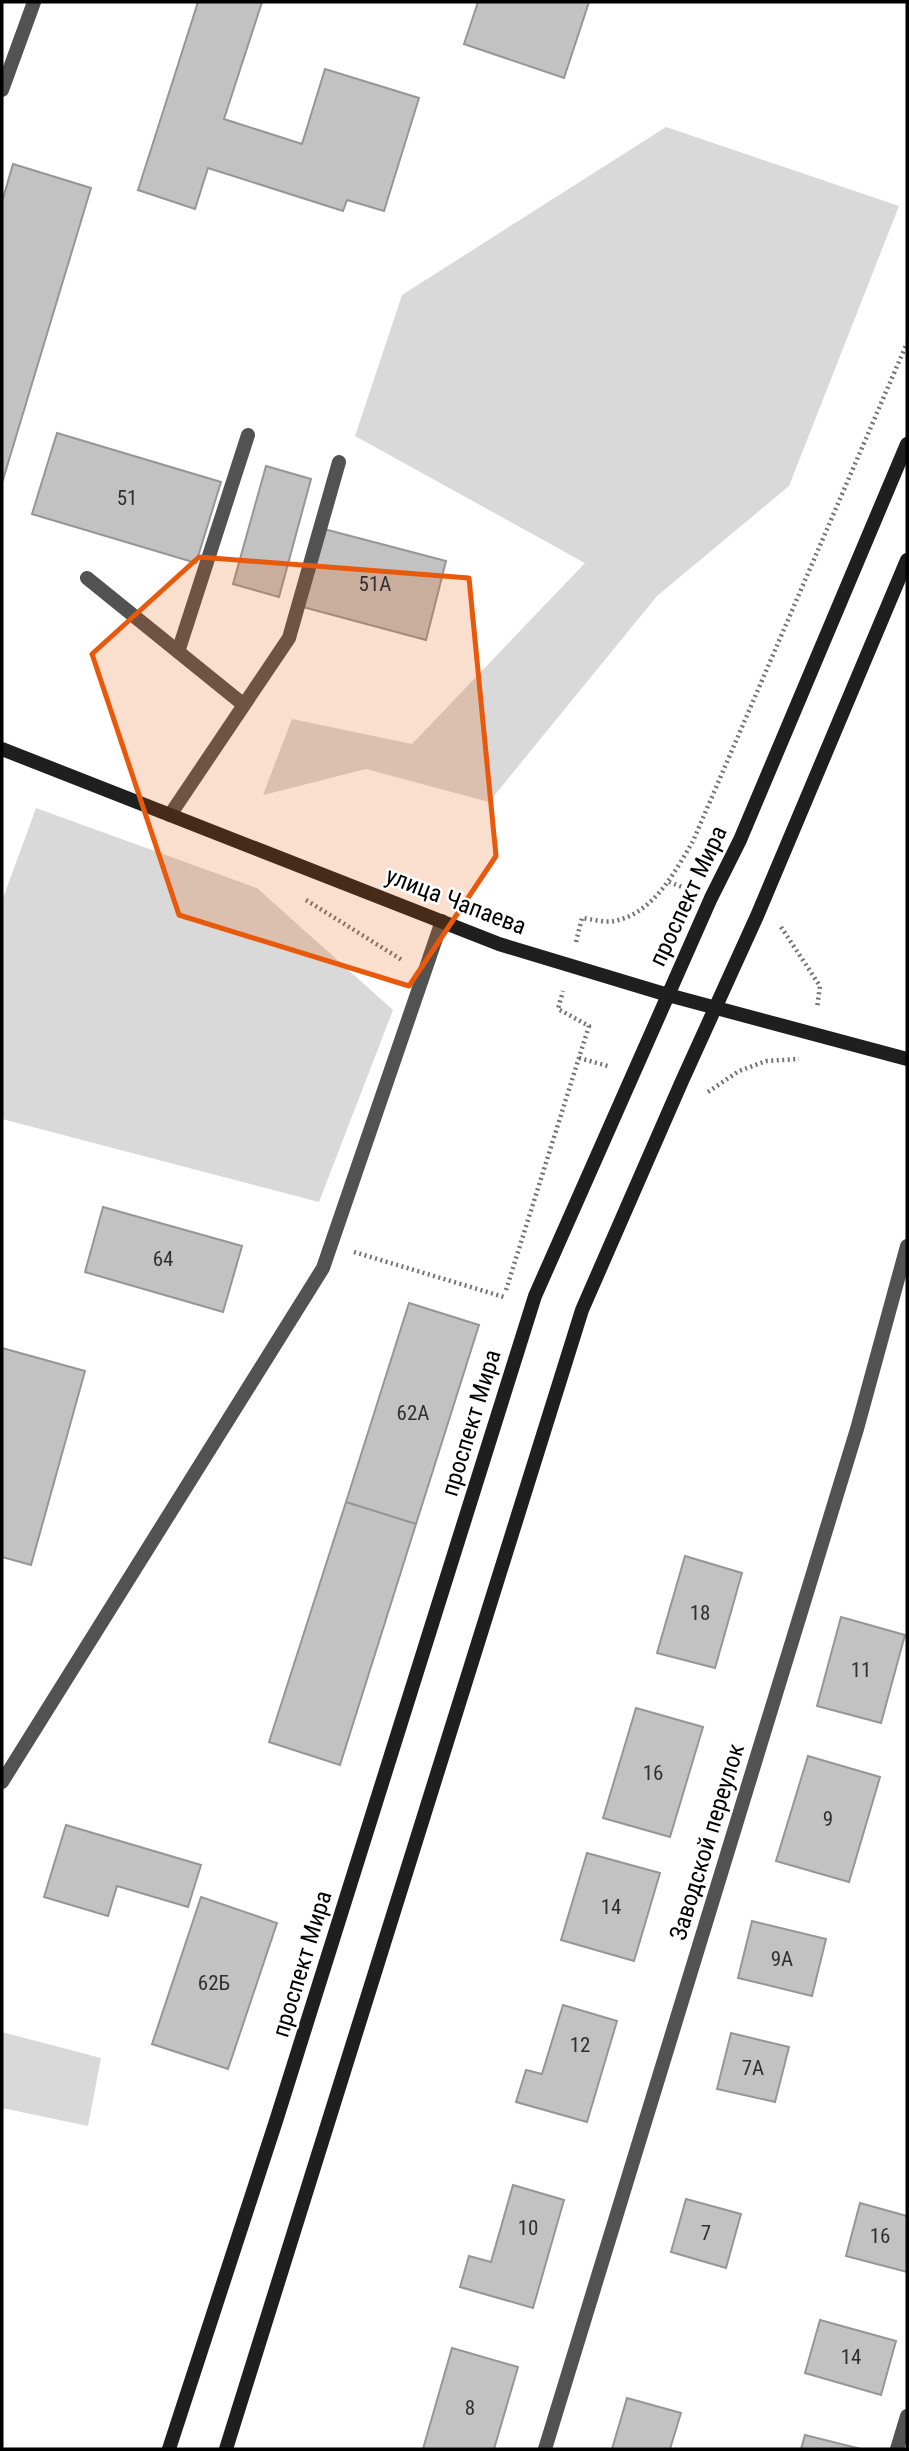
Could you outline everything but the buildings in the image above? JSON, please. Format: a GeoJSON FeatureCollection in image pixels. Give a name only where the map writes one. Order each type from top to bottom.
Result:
{"type":"FeatureCollection","features":[{"type":"Feature","properties":{"kind":"main road","name":"проспект Мира"},"geometry":{"type":"LineString","coordinates":[[169,2449],[276,2122],[535,1296],[710,898],[740,839],[907,443]]}},
{"type":"Feature","properties":{"kind":"main road"},"geometry":{"type":"LineString","coordinates":[[226,2449],[582,1310],[682,1081],[717,1008],[907,559]]}},
{"type":"Feature","properties":{"kind":"main road","name":"улица Чапаева"},"geometry":{"type":"LineString","coordinates":[[2,749],[499,944],[668,995],[815,1032],[907,1059]]}},
{"type":"Feature","properties":{"kind":"street"},"geometry":{"type":"LineString","coordinates":[[2,90],[34,2]]}},
{"type":"Feature","properties":{"kind":"street"},"geometry":{"type":"LineString","coordinates":[[178,652],[248,435]]}},
{"type":"Feature","properties":{"kind":"street"},"geometry":{"type":"LineString","coordinates":[[170,815],[289,638],[339,462]]}},
{"type":"Feature","properties":{"kind":"street"},"geometry":{"type":"LineString","coordinates":[[87,578],[244,705]]}},
{"type":"Feature","properties":{"kind":"street"},"geometry":{"type":"LineString","coordinates":[[2,1782],[323,1268],[442,921]]}},
{"type":"Feature","properties":{"kind":"street","name":"Заводской переулок"},"geometry":{"type":"LineString","coordinates":[[545,2449],[857,1429],[907,1246]]}},
{"type":"Feature","properties":{"kind":"street"},"geometry":{"type":"LineString","coordinates":[[897,2449],[907,2416]]}},
{"type":"Feature","properties":{"kind":"path"},"geometry":{"type":"LineString","coordinates":[[295,893],[424,974]]}},
{"type":"Feature","properties":{"kind":"path"},"geometry":{"type":"LineString","coordinates":[[331,1246],[504,1297]]}},
{"type":"Feature","properties":{"kind":"highlighted area"},"geometry":{"type":"Polygon","coordinates":[[[199,557],[469,578],[496,856],[409,986],[179,915],[92,654],[199,557]]]}},
{"type":"Feature","properties":{"kind":"shaded area"},"geometry":{"type":"Polygon","coordinates":[[[666,127],[899,206],[789,486],[657,596],[489,802],[366,769],[263,795],[292,719],[412,744],[585,563],[355,436],[402,295],[666,127]]]}},
{"type":"Feature","properties":{"kind":"shaded area"},"geometry":{"type":"Polygon","coordinates":[[[36,808],[257,888],[393,1010],[319,1202],[2,1119],[2,901],[36,808]]]}},
{"type":"Feature","properties":{"kind":"shaded area"},"geometry":{"type":"Polygon","coordinates":[[[2,2032],[101,2058],[88,2126],[2,2108],[2,2032]]]}}]}
